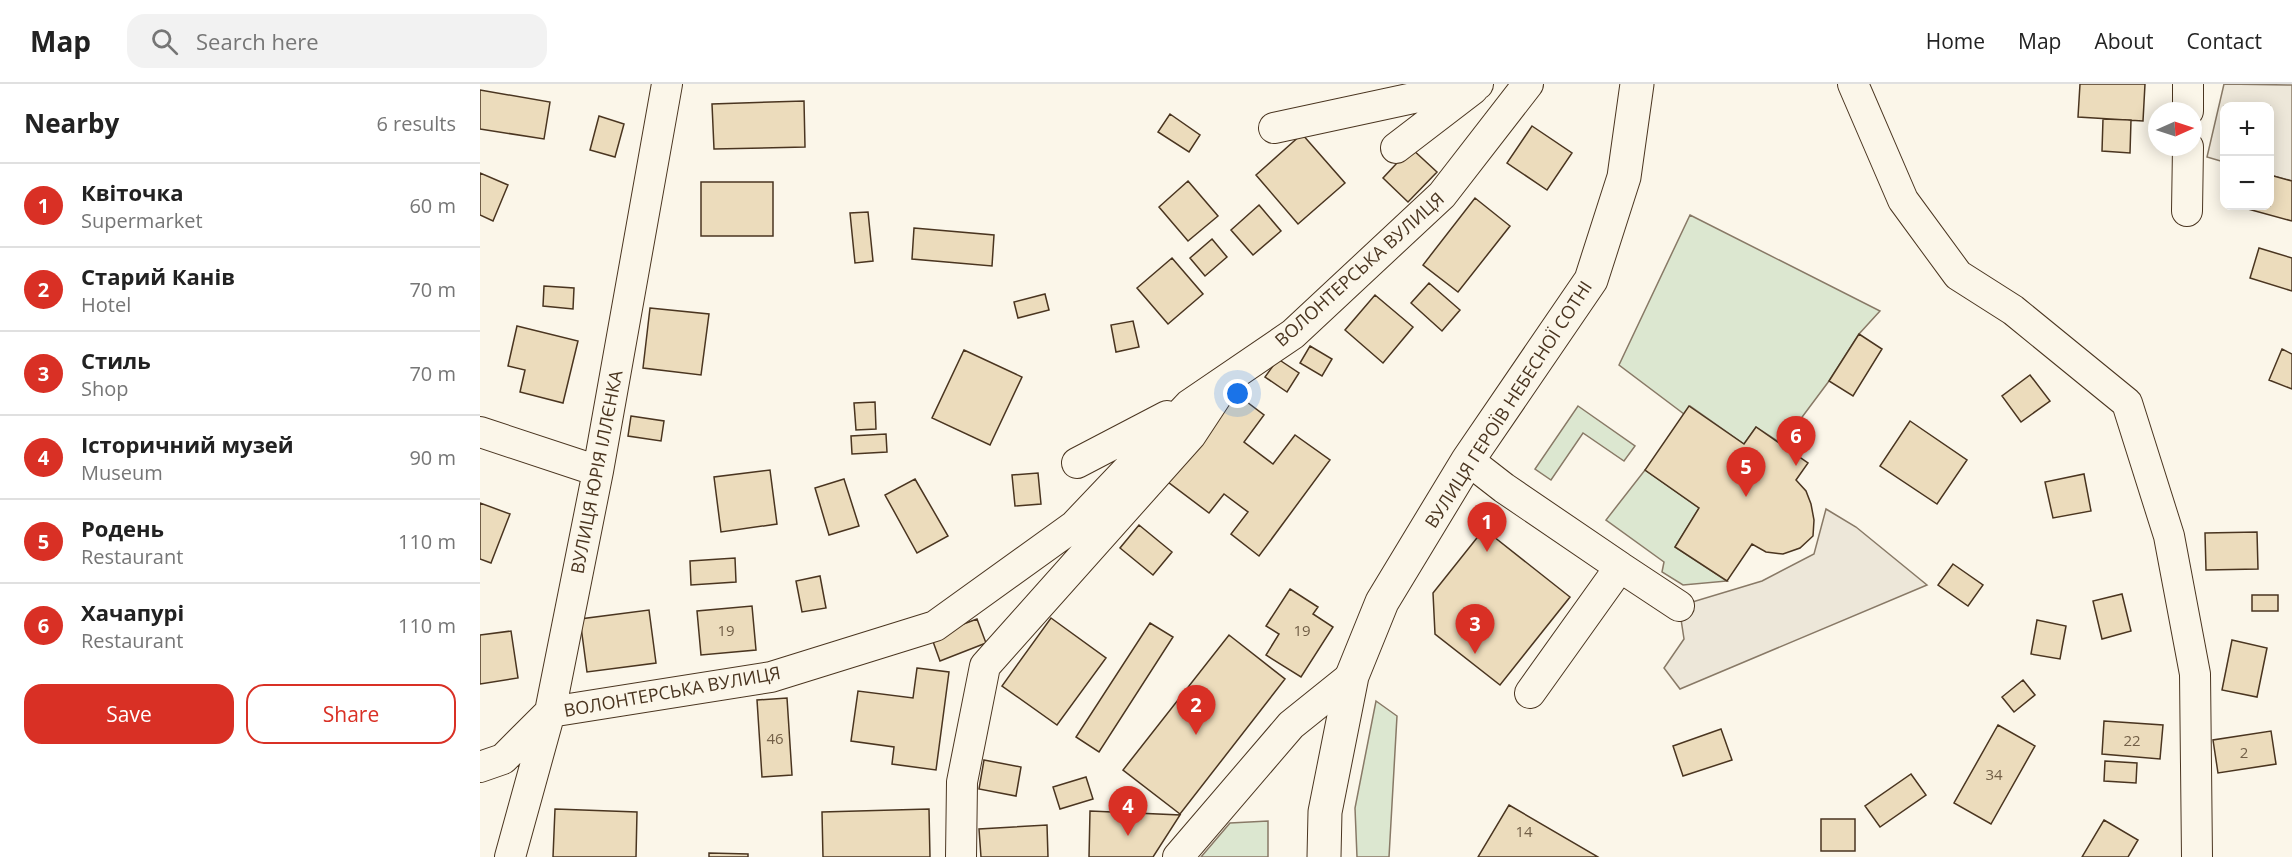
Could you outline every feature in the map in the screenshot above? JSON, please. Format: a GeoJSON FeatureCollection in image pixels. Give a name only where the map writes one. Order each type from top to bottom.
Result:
{"type":"FeatureCollection","features":[{"type":"Feature","properties":{"kind":"main road","name":"ВУЛИЦЯ ГЕРОЇВ НЕБЕСНОЇ СОТНІ"},"geometry":{"type":"LineString","coordinates":[[1352,676],[1382,602],[1468,460],[1591,280],[1624,177],[1637,84]]}},
{"type":"Feature","properties":{"kind":"main road"},"geometry":{"type":"LineString","coordinates":[[1324,857],[1325,812],[1352,676]]}},
{"type":"Feature","properties":{"kind":"street","name":"ВУЛИЦЯ ЮРІЯ ІЛЛЄНКА"},"geometry":{"type":"LineString","coordinates":[[510,857],[550,712],[598,471],[664,84]]}},
{"type":"Feature","properties":{"kind":"street"},"geometry":{"type":"LineString","coordinates":[[1274,128],[1479,84]]}},
{"type":"Feature","properties":{"kind":"street"},"geometry":{"type":"LineString","coordinates":[[1396,148],[1479,84]]}},
{"type":"Feature","properties":{"kind":"street","name":"ВОЛОНТЕРСЬКА ВУЛИЦЯ"},"geometry":{"type":"LineString","coordinates":[[480,767],[503,759],[550,712],[771,677],[935,626],[1074,526],[1189,405],[1293,334],[1442,195],[1527,84]]}},
{"type":"Feature","properties":{"kind":"street"},"geometry":{"type":"LineString","coordinates":[[1853,84],[1903,200],[1958,275],[2013,310],[2127,403],[2169,536],[2195,674],[2197,857]]}},
{"type":"Feature","properties":{"kind":"street"},"geometry":{"type":"LineString","coordinates":[[2188,84],[2188,102]]}},
{"type":"Feature","properties":{"kind":"street"},"geometry":{"type":"LineString","coordinates":[[2187,211],[2188,156]]}},
{"type":"Feature","properties":{"kind":"street"},"geometry":{"type":"LineString","coordinates":[[961,857],[962,782],[985,666],[1191,435],[1228,379]]}},
{"type":"Feature","properties":{"kind":"street"},"geometry":{"type":"LineString","coordinates":[[1077,463],[1189,405]]}},
{"type":"Feature","properties":{"kind":"street"},"geometry":{"type":"LineString","coordinates":[[480,432],[598,471]]}},
{"type":"Feature","properties":{"kind":"street"},"geometry":{"type":"LineString","coordinates":[[1468,460],[1504,488],[1679,606]]}},
{"type":"Feature","properties":{"kind":"street"},"geometry":{"type":"LineString","coordinates":[[1530,693],[1620,567]]}},
{"type":"Feature","properties":{"kind":"street","name":"ВУЛИЦЯ ГЕРОЇВ НЕБЕСНОЇ СОТНІ"},"geometry":{"type":"LineString","coordinates":[[1178,857],[1291,725],[1352,676]]}},
{"type":"Feature","properties":{"kind":"green space"},"geometry":{"type":"Polygon","coordinates":[[[1690,215],[1880,311],[1859,334],[1829,381],[1782,444],[1756,427],[1744,444],[1690,406],[1684,414],[1619,365],[1690,215]]]}},
{"type":"Feature","properties":{"kind":"green space"},"geometry":{"type":"Polygon","coordinates":[[[1578,406],[1635,446],[1624,461],[1583,433],[1551,480],[1535,469],[1578,406]]]}},
{"type":"Feature","properties":{"kind":"green space"},"geometry":{"type":"Polygon","coordinates":[[[1645,470],[1699,508],[1675,547],[1727,581],[1683,585],[1662,572],[1664,562],[1606,520],[1645,470]]]}},
{"type":"Feature","properties":{"kind":"green space"},"geometry":{"type":"Polygon","coordinates":[[[1376,701],[1397,716],[1389,857],[1357,857],[1355,808],[1376,701]]]}},
{"type":"Feature","properties":{"kind":"green space"},"geometry":{"type":"Polygon","coordinates":[[[1268,821],[1268,857],[1201,857],[1230,823],[1268,821]]]}},
{"type":"Feature","properties":{"kind":"shaded area"},"geometry":{"type":"Polygon","coordinates":[[[2224,84],[2292,85],[2292,181],[2274,176],[2274,102],[2220,102],[2220,161],[2207,157],[2224,84]]]}},
{"type":"Feature","properties":{"kind":"shaded area"},"geometry":{"type":"Polygon","coordinates":[[[1826,509],[1856,527],[1927,585],[1680,689],[1664,668],[1684,639],[1679,606],[1762,581],[1814,554],[1826,509]]]}},
{"type":"Feature","properties":{"kind":"building"},"geometry":{"type":"Polygon","coordinates":[[[2080,84],[2145,84],[2143,121],[2078,117],[2080,84]]]}},
{"type":"Feature","properties":{"kind":"building"},"geometry":{"type":"Polygon","coordinates":[[[480,90],[550,102],[544,139],[480,129],[480,90]]]}},
{"type":"Feature","properties":{"kind":"building"},"geometry":{"type":"Polygon","coordinates":[[[804,101],[805,147],[714,149],[712,104],[804,101]]]}},
{"type":"Feature","properties":{"kind":"building"},"geometry":{"type":"Polygon","coordinates":[[[1170,114],[1200,135],[1189,152],[1158,132],[1170,114]]]}},
{"type":"Feature","properties":{"kind":"building"},"geometry":{"type":"Polygon","coordinates":[[[599,116],[624,124],[615,157],[590,150],[599,116]]]}},
{"type":"Feature","properties":{"kind":"building"},"geometry":{"type":"Polygon","coordinates":[[[2103,119],[2131,120],[2130,153],[2102,151],[2103,119]]]}},
{"type":"Feature","properties":{"kind":"building"},"geometry":{"type":"Polygon","coordinates":[[[1532,126],[1572,153],[1547,190],[1507,163],[1532,126]]]}},
{"type":"Feature","properties":{"kind":"building"},"geometry":{"type":"Polygon","coordinates":[[[1302,134],[1345,183],[1298,224],[1256,175],[1302,134]]]}},
{"type":"Feature","properties":{"kind":"building"},"geometry":{"type":"Polygon","coordinates":[[[1411,148],[1437,172],[1408,202],[1383,178],[1411,148]]]}},
{"type":"Feature","properties":{"kind":"building"},"geometry":{"type":"Polygon","coordinates":[[[480,173],[508,185],[493,221],[480,215],[480,173]]]}},
{"type":"Feature","properties":{"kind":"building"},"geometry":{"type":"Polygon","coordinates":[[[2274,176],[2292,181],[2292,221],[2252,210],[2274,210],[2274,176]]]}},
{"type":"Feature","properties":{"kind":"building"},"geometry":{"type":"Polygon","coordinates":[[[1188,181],[1218,216],[1188,241],[1159,207],[1188,181]]]}},
{"type":"Feature","properties":{"kind":"building"},"geometry":{"type":"Polygon","coordinates":[[[701,182],[773,182],[773,236],[701,236],[701,182]]]}},
{"type":"Feature","properties":{"kind":"building"},"geometry":{"type":"Polygon","coordinates":[[[1475,198],[1510,226],[1458,292],[1423,265],[1475,198]]]}},
{"type":"Feature","properties":{"kind":"building"},"geometry":{"type":"Polygon","coordinates":[[[1259,205],[1281,231],[1253,255],[1231,230],[1259,205]]]}},
{"type":"Feature","properties":{"kind":"building"},"geometry":{"type":"Polygon","coordinates":[[[868,212],[873,261],[855,263],[850,213],[868,212]]]}},
{"type":"Feature","properties":{"kind":"building"},"geometry":{"type":"Polygon","coordinates":[[[914,228],[994,235],[992,266],[912,259],[914,228]]]}},
{"type":"Feature","properties":{"kind":"building"},"geometry":{"type":"Polygon","coordinates":[[[1212,239],[1227,257],[1205,276],[1190,258],[1212,239]]]}},
{"type":"Feature","properties":{"kind":"building"},"geometry":{"type":"Polygon","coordinates":[[[2259,248],[2292,258],[2292,291],[2250,278],[2259,248]]]}},
{"type":"Feature","properties":{"kind":"building"},"geometry":{"type":"Polygon","coordinates":[[[1172,258],[1203,294],[1168,324],[1137,288],[1172,258]]]}},
{"type":"Feature","properties":{"kind":"building"},"geometry":{"type":"Polygon","coordinates":[[[1429,283],[1460,310],[1442,331],[1411,303],[1429,283]]]}},
{"type":"Feature","properties":{"kind":"building"},"geometry":{"type":"Polygon","coordinates":[[[544,286],[574,288],[573,309],[543,306],[544,286]]]}},
{"type":"Feature","properties":{"kind":"building"},"geometry":{"type":"Polygon","coordinates":[[[1045,294],[1049,310],[1018,318],[1014,302],[1045,294]]]}},
{"type":"Feature","properties":{"kind":"building"},"geometry":{"type":"Polygon","coordinates":[[[1375,295],[1413,327],[1383,363],[1345,330],[1375,295]]]}},
{"type":"Feature","properties":{"kind":"building"},"geometry":{"type":"Polygon","coordinates":[[[650,308],[709,314],[701,375],[643,368],[650,308]]]}},
{"type":"Feature","properties":{"kind":"building"},"geometry":{"type":"Polygon","coordinates":[[[1133,321],[1139,347],[1116,352],[1111,325],[1133,321]]]}},
{"type":"Feature","properties":{"kind":"building"},"geometry":{"type":"Polygon","coordinates":[[[517,326],[578,341],[563,403],[520,392],[525,370],[508,366],[517,326]]]}},
{"type":"Feature","properties":{"kind":"building"},"geometry":{"type":"Polygon","coordinates":[[[1859,334],[1882,349],[1853,396],[1829,381],[1859,334]]]}},
{"type":"Feature","properties":{"kind":"building"},"geometry":{"type":"Polygon","coordinates":[[[1310,346],[1332,359],[1322,376],[1300,363],[1310,346]]]}},
{"type":"Feature","properties":{"kind":"building"},"geometry":{"type":"Polygon","coordinates":[[[2282,349],[2292,354],[2292,389],[2269,380],[2282,349]]]}},
{"type":"Feature","properties":{"kind":"building"},"geometry":{"type":"Polygon","coordinates":[[[964,350],[1022,377],[990,445],[932,418],[964,350]]]}},
{"type":"Feature","properties":{"kind":"building"},"geometry":{"type":"Polygon","coordinates":[[[1278,359],[1299,373],[1287,392],[1265,377],[1278,359]]]}},
{"type":"Feature","properties":{"kind":"building"},"geometry":{"type":"Polygon","coordinates":[[[2030,375],[2050,401],[2021,422],[2002,396],[2030,375]]]}},
{"type":"Feature","properties":{"kind":"building"},"geometry":{"type":"Polygon","coordinates":[[[1235,393],[1264,415],[1244,442],[1273,464],[1295,435],[1330,460],[1259,556],[1231,534],[1248,512],[1224,494],[1209,513],[1168,482],[1235,393]]]}},
{"type":"Feature","properties":{"kind":"building"},"geometry":{"type":"Polygon","coordinates":[[[875,402],[876,429],[856,430],[854,403],[875,402]]]}},
{"type":"Feature","properties":{"kind":"building"},"geometry":{"type":"Polygon","coordinates":[[[1689,406],[1744,444],[1756,427],[1808,463],[1796,480],[1806,491],[1811,504],[1814,520],[1813,536],[1800,548],[1783,554],[1766,552],[1752,544],[1727,581],[1675,547],[1699,508],[1645,470],[1689,406]]]}},
{"type":"Feature","properties":{"kind":"building"},"geometry":{"type":"Polygon","coordinates":[[[631,416],[664,421],[661,441],[628,436],[631,416]]]}},
{"type":"Feature","properties":{"kind":"building"},"geometry":{"type":"Polygon","coordinates":[[[1910,421],[1967,460],[1937,504],[1880,466],[1910,421]]]}},
{"type":"Feature","properties":{"kind":"building"},"geometry":{"type":"Polygon","coordinates":[[[886,434],[887,452],[852,454],[851,436],[886,434]]]}},
{"type":"Feature","properties":{"kind":"building"},"geometry":{"type":"Polygon","coordinates":[[[770,470],[777,524],[721,532],[714,477],[770,470]]]}},
{"type":"Feature","properties":{"kind":"building"},"geometry":{"type":"Polygon","coordinates":[[[1038,473],[1041,504],[1015,506],[1012,475],[1038,473]]]}},
{"type":"Feature","properties":{"kind":"building"},"geometry":{"type":"Polygon","coordinates":[[[2084,474],[2091,511],[2053,518],[2045,482],[2084,474]]]}},
{"type":"Feature","properties":{"kind":"building"},"geometry":{"type":"Polygon","coordinates":[[[844,479],[859,526],[829,535],[815,488],[844,479]]]}},
{"type":"Feature","properties":{"kind":"building"},"geometry":{"type":"Polygon","coordinates":[[[915,479],[948,536],[917,553],[885,495],[915,479]]]}},
{"type":"Feature","properties":{"kind":"building"},"geometry":{"type":"Polygon","coordinates":[[[480,503],[510,514],[491,563],[480,559],[480,503]]]}},
{"type":"Feature","properties":{"kind":"building"},"geometry":{"type":"Polygon","coordinates":[[[1139,525],[1172,552],[1153,575],[1120,548],[1139,525]]]}},
{"type":"Feature","properties":{"kind":"building"},"geometry":{"type":"Polygon","coordinates":[[[1484,529],[1570,597],[1500,685],[1435,634],[1433,593],[1484,529]]]}},
{"type":"Feature","properties":{"kind":"building"},"geometry":{"type":"Polygon","coordinates":[[[2257,532],[2258,569],[2206,570],[2205,533],[2257,532]]]}},
{"type":"Feature","properties":{"kind":"building"},"geometry":{"type":"Polygon","coordinates":[[[735,558],[736,582],[691,585],[690,561],[735,558]]]}},
{"type":"Feature","properties":{"kind":"building"},"geometry":{"type":"Polygon","coordinates":[[[1953,564],[1983,585],[1968,606],[1938,585],[1953,564]]]}},
{"type":"Feature","properties":{"kind":"building"},"geometry":{"type":"Polygon","coordinates":[[[820,576],[826,608],[802,612],[796,581],[820,576]]]}},
{"type":"Feature","properties":{"kind":"building"},"geometry":{"type":"Polygon","coordinates":[[[1290,589],[1318,607],[1313,614],[1333,627],[1301,677],[1266,655],[1279,634],[1266,626],[1290,589]]]}},
{"type":"Feature","properties":{"kind":"building"},"geometry":{"type":"Polygon","coordinates":[[[2122,594],[2131,631],[2102,639],[2093,601],[2122,594]]]}},
{"type":"Feature","properties":{"kind":"building"},"geometry":{"type":"Polygon","coordinates":[[[2252,595],[2278,595],[2278,611],[2252,611],[2252,595]]]}},
{"type":"Feature","properties":{"kind":"building"},"geometry":{"type":"Polygon","coordinates":[[[752,606],[756,650],[701,655],[697,611],[752,606]]]}},
{"type":"Feature","properties":{"kind":"building"},"geometry":{"type":"Polygon","coordinates":[[[649,610],[656,663],[587,672],[580,619],[649,610]]]}},
{"type":"Feature","properties":{"kind":"building"},"geometry":{"type":"Polygon","coordinates":[[[1051,618],[1106,658],[1057,725],[1002,686],[1051,618]]]}},
{"type":"Feature","properties":{"kind":"building"},"geometry":{"type":"Polygon","coordinates":[[[977,619],[986,643],[940,661],[931,636],[977,619]]]}},
{"type":"Feature","properties":{"kind":"building"},"geometry":{"type":"Polygon","coordinates":[[[2037,620],[2066,626],[2060,659],[2031,654],[2037,620]]]}},
{"type":"Feature","properties":{"kind":"building"},"geometry":{"type":"Polygon","coordinates":[[[1150,623],[1173,637],[1099,752],[1076,737],[1150,623]]]}},
{"type":"Feature","properties":{"kind":"building"},"geometry":{"type":"Polygon","coordinates":[[[511,631],[518,678],[480,684],[480,635],[511,631]]]}},
{"type":"Feature","properties":{"kind":"building"},"geometry":{"type":"Polygon","coordinates":[[[1229,635],[1285,679],[1180,814],[1123,770],[1229,635]]]}},
{"type":"Feature","properties":{"kind":"building"},"geometry":{"type":"Polygon","coordinates":[[[2232,640],[2267,648],[2257,697],[2222,690],[2232,640]]]}},
{"type":"Feature","properties":{"kind":"building"},"geometry":{"type":"Polygon","coordinates":[[[917,668],[949,672],[936,770],[892,764],[894,747],[851,741],[858,691],[913,698],[917,668]]]}},
{"type":"Feature","properties":{"kind":"building"},"geometry":{"type":"Polygon","coordinates":[[[2023,680],[2035,695],[2014,712],[2002,697],[2023,680]]]}},
{"type":"Feature","properties":{"kind":"building"},"geometry":{"type":"Polygon","coordinates":[[[787,698],[792,775],[762,777],[757,700],[787,698]]]}},
{"type":"Feature","properties":{"kind":"building"},"geometry":{"type":"Polygon","coordinates":[[[2104,721],[2163,725],[2160,759],[2102,754],[2104,721]]]}},
{"type":"Feature","properties":{"kind":"building"},"geometry":{"type":"Polygon","coordinates":[[[1998,725],[2035,746],[1991,824],[1954,803],[1998,725]]]}},
{"type":"Feature","properties":{"kind":"building"},"geometry":{"type":"Polygon","coordinates":[[[1721,729],[1732,760],[1683,776],[1673,746],[1721,729]]]}},
{"type":"Feature","properties":{"kind":"building"},"geometry":{"type":"Polygon","coordinates":[[[2271,731],[2276,764],[2218,773],[2213,740],[2271,731]]]}},
{"type":"Feature","properties":{"kind":"building"},"geometry":{"type":"Polygon","coordinates":[[[984,760],[1021,767],[1016,796],[979,789],[984,760]]]}},
{"type":"Feature","properties":{"kind":"building"},"geometry":{"type":"Polygon","coordinates":[[[2105,761],[2137,763],[2136,783],[2104,781],[2105,761]]]}},
{"type":"Feature","properties":{"kind":"building"},"geometry":{"type":"Polygon","coordinates":[[[1911,774],[1926,795],[1880,827],[1865,806],[1911,774]]]}},
{"type":"Feature","properties":{"kind":"building"},"geometry":{"type":"Polygon","coordinates":[[[1086,777],[1093,799],[1060,809],[1053,787],[1086,777]]]}},
{"type":"Feature","properties":{"kind":"building"},"geometry":{"type":"Polygon","coordinates":[[[1509,805],[1598,857],[1478,857],[1509,805]]]}},
{"type":"Feature","properties":{"kind":"building"},"geometry":{"type":"Polygon","coordinates":[[[555,809],[637,812],[636,857],[553,857],[555,809]]]}},
{"type":"Feature","properties":{"kind":"building"},"geometry":{"type":"Polygon","coordinates":[[[929,809],[930,857],[823,857],[822,812],[929,809]]]}},
{"type":"Feature","properties":{"kind":"building"},"geometry":{"type":"Polygon","coordinates":[[[1090,811],[1180,815],[1153,857],[1089,857],[1090,811]]]}},
{"type":"Feature","properties":{"kind":"building"},"geometry":{"type":"Polygon","coordinates":[[[1821,819],[1855,819],[1855,851],[1821,851],[1821,819]]]}},
{"type":"Feature","properties":{"kind":"building"},"geometry":{"type":"Polygon","coordinates":[[[2104,820],[2138,840],[2128,857],[2082,857],[2104,820]]]}},
{"type":"Feature","properties":{"kind":"building"},"geometry":{"type":"Polygon","coordinates":[[[1047,825],[1048,857],[981,857],[979,829],[1047,825]]]}},
{"type":"Feature","properties":{"kind":"building"},"geometry":{"type":"Polygon","coordinates":[[[709,853],[748,854],[748,857],[709,857],[709,853]]]}},
{"type":"Feature","properties":{"kind":"place","name":"Хачапурі"},"geometry":{"type":"Point","coordinates":[1796,466]}},
{"type":"Feature","properties":{"kind":"place","name":"Родень"},"geometry":{"type":"Point","coordinates":[1746,497]}},
{"type":"Feature","properties":{"kind":"place","name":"Квіточка"},"geometry":{"type":"Point","coordinates":[1487,552]}},
{"type":"Feature","properties":{"kind":"place","name":"Стиль"},"geometry":{"type":"Point","coordinates":[1475,654]}},
{"type":"Feature","properties":{"kind":"place","name":"Старий Канів"},"geometry":{"type":"Point","coordinates":[1196,735]}},
{"type":"Feature","properties":{"kind":"place","name":"Історичний музей"},"geometry":{"type":"Point","coordinates":[1128,836]}}]}
